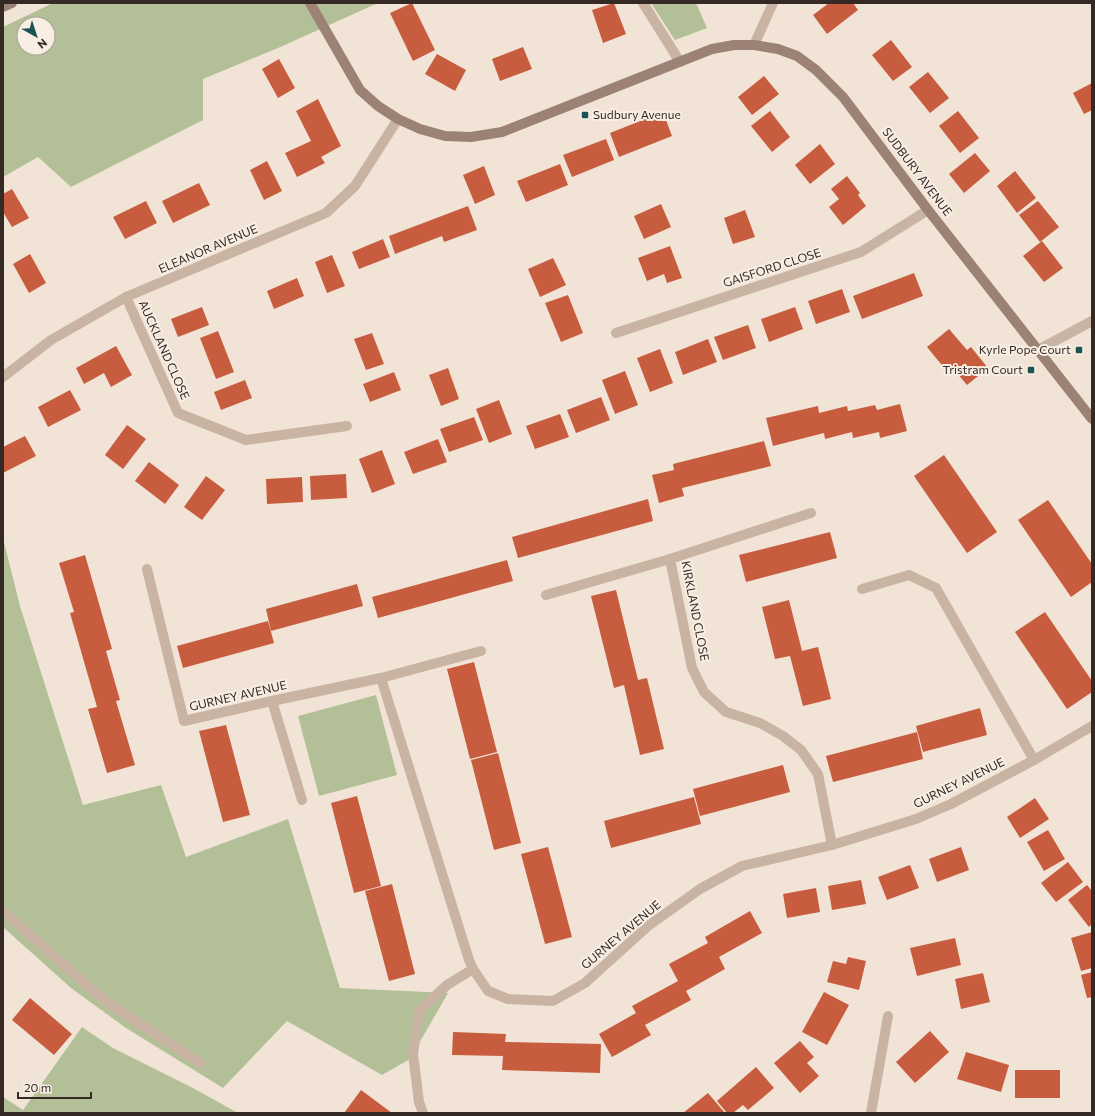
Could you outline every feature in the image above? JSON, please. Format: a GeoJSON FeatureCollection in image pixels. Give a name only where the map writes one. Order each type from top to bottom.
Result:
{"type":"FeatureCollection","features":[{"type":"Feature","properties":{"kind":"street"},"geometry":{"type":"LineString","coordinates":[[3,7],[12,3]]}},
{"type":"Feature","properties":{"kind":"street","name":"SUDBURY AVENUE"},"geometry":{"type":"LineString","coordinates":[[310,3],[360,90],[378,106],[398,119],[420,129],[445,136],[471,137],[502,132],[712,49],[734,45],[754,45],[778,49],[797,56],[816,70],[843,97],[928,210],[1092,419]]}},
{"type":"Feature","properties":{"kind":"street"},"geometry":{"type":"LineString","coordinates":[[643,3],[680,62]]}},
{"type":"Feature","properties":{"kind":"street"},"geometry":{"type":"LineString","coordinates":[[754,45],[773,3]]}},
{"type":"Feature","properties":{"kind":"street","name":"ELEANOR AVENUE"},"geometry":{"type":"LineString","coordinates":[[3,377],[51,340],[126,297],[326,213],[355,186],[398,119]]}},
{"type":"Feature","properties":{"kind":"street","name":"GAISFORD CLOSE"},"geometry":{"type":"LineString","coordinates":[[616,333],[861,252],[928,210]]}},
{"type":"Feature","properties":{"kind":"street","name":"AUCKLAND CLOSE"},"geometry":{"type":"LineString","coordinates":[[126,297],[178,413],[246,440],[347,426]]}},
{"type":"Feature","properties":{"kind":"street"},"geometry":{"type":"LineString","coordinates":[[1038,350],[1092,321]]}},
{"type":"Feature","properties":{"kind":"street","name":"KIRKLAND CLOSE"},"geometry":{"type":"LineString","coordinates":[[811,513],[670,559],[692,668],[704,692],[726,712],[760,723],[784,736],[801,750],[818,774],[832,845]]}},
{"type":"Feature","properties":{"kind":"street"},"geometry":{"type":"LineString","coordinates":[[546,595],[670,559]]}},
{"type":"Feature","properties":{"kind":"street","name":"GURNEY AVENUE"},"geometry":{"type":"LineString","coordinates":[[147,569],[184,721],[381,678],[481,651]]}},
{"type":"Feature","properties":{"kind":"street"},"geometry":{"type":"LineString","coordinates":[[862,589],[909,575],[936,588],[1034,760]]}},
{"type":"Feature","properties":{"kind":"street","name":"GURNEY AVENUE"},"geometry":{"type":"LineString","coordinates":[[381,678],[464,945],[473,969],[488,991],[508,999],[553,1001],[585,983],[648,926],[700,889],[742,866],[832,845],[916,819],[951,804],[1034,760],[1092,726]]}},
{"type":"Feature","properties":{"kind":"street"},"geometry":{"type":"LineString","coordinates":[[272,701],[302,800]]}},
{"type":"Feature","properties":{"kind":"street"},"geometry":{"type":"LineString","coordinates":[[3,912],[105,1001],[200,1063]]}},
{"type":"Feature","properties":{"kind":"street"},"geometry":{"type":"LineString","coordinates":[[423,1113],[419,1102],[413,1054],[419,1011],[447,986],[473,969]]}},
{"type":"Feature","properties":{"kind":"street"},"geometry":{"type":"LineString","coordinates":[[871,1113],[888,1016]]}},
{"type":"Feature","properties":{"kind":"green space"},"geometry":{"type":"Polygon","coordinates":[[[53,3],[378,3],[278,48],[203,79],[203,120],[71,187],[38,157],[3,177],[3,27],[16,21],[16,56],[56,56],[56,16],[26,16],[53,3]]]}},
{"type":"Feature","properties":{"kind":"green space"},"geometry":{"type":"Polygon","coordinates":[[[651,3],[696,3],[707,28],[675,40],[651,3]]]}},
{"type":"Feature","properties":{"kind":"green space"},"geometry":{"type":"Polygon","coordinates":[[[3,538],[20,606],[83,805],[161,785],[186,857],[288,819],[340,988],[448,993],[410,1059],[382,1075],[287,1021],[223,1088],[126,1028],[71,988],[3,927],[3,538]]]}},
{"type":"Feature","properties":{"kind":"green space"},"geometry":{"type":"Polygon","coordinates":[[[376,695],[397,775],[319,796],[298,716],[376,695]]]}},
{"type":"Feature","properties":{"kind":"green space"},"geometry":{"type":"Polygon","coordinates":[[[82,1027],[113,1048],[193,1088],[238,1113],[3,1113],[3,1097],[23,1110],[82,1027]]]}},
{"type":"Feature","properties":{"kind":"building"},"geometry":{"type":"Polygon","coordinates":[[[412,3],[435,50],[413,61],[390,13],[412,3]]]}},
{"type":"Feature","properties":{"kind":"building"},"geometry":{"type":"Polygon","coordinates":[[[614,3],[626,34],[603,43],[592,10],[614,3]]]}},
{"type":"Feature","properties":{"kind":"building"},"geometry":{"type":"Polygon","coordinates":[[[829,3],[853,3],[858,10],[827,34],[813,15],[829,3]]]}},
{"type":"Feature","properties":{"kind":"building"},"geometry":{"type":"Polygon","coordinates":[[[891,40],[912,67],[893,81],[872,55],[891,40]]]}},
{"type":"Feature","properties":{"kind":"building"},"geometry":{"type":"Polygon","coordinates":[[[523,47],[532,69],[500,81],[492,59],[523,47]]]}},
{"type":"Feature","properties":{"kind":"building"},"geometry":{"type":"Polygon","coordinates":[[[437,54],[466,70],[455,91],[425,74],[437,54]]]}},
{"type":"Feature","properties":{"kind":"building"},"geometry":{"type":"Polygon","coordinates":[[[279,59],[295,88],[278,98],[262,69],[279,59]]]}},
{"type":"Feature","properties":{"kind":"building"},"geometry":{"type":"Polygon","coordinates":[[[928,72],[949,98],[930,113],[909,87],[928,72]]]}},
{"type":"Feature","properties":{"kind":"building"},"geometry":{"type":"Polygon","coordinates":[[[764,76],[779,94],[752,115],[738,97],[764,76]]]}},
{"type":"Feature","properties":{"kind":"building"},"geometry":{"type":"Polygon","coordinates":[[[1092,83],[1092,110],[1084,114],[1073,93],[1092,83]]]}},
{"type":"Feature","properties":{"kind":"building"},"geometry":{"type":"Polygon","coordinates":[[[318,99],[341,146],[321,157],[325,163],[297,177],[285,153],[311,141],[296,111],[318,99]]]}},
{"type":"Feature","properties":{"kind":"building"},"geometry":{"type":"Polygon","coordinates":[[[770,111],[790,137],[772,152],[751,126],[770,111]]]}},
{"type":"Feature","properties":{"kind":"building"},"geometry":{"type":"Polygon","coordinates":[[[958,111],[979,138],[960,153],[939,126],[958,111]]]}},
{"type":"Feature","properties":{"kind":"building"},"geometry":{"type":"Polygon","coordinates":[[[663,112],[672,136],[619,157],[610,133],[663,112]]]}},
{"type":"Feature","properties":{"kind":"building"},"geometry":{"type":"Polygon","coordinates":[[[606,139],[614,160],[572,177],[563,155],[606,139]]]}},
{"type":"Feature","properties":{"kind":"building"},"geometry":{"type":"Polygon","coordinates":[[[820,144],[835,164],[810,184],[795,165],[820,144]]]}},
{"type":"Feature","properties":{"kind":"building"},"geometry":{"type":"Polygon","coordinates":[[[975,153],[990,171],[964,193],[949,174],[975,153]]]}},
{"type":"Feature","properties":{"kind":"building"},"geometry":{"type":"Polygon","coordinates":[[[267,161],[282,191],[264,200],[250,170],[267,161]]]}},
{"type":"Feature","properties":{"kind":"building"},"geometry":{"type":"Polygon","coordinates":[[[560,164],[568,185],[526,202],[517,181],[560,164]]]}},
{"type":"Feature","properties":{"kind":"building"},"geometry":{"type":"Polygon","coordinates":[[[484,166],[495,195],[475,204],[463,175],[484,166]]]}},
{"type":"Feature","properties":{"kind":"building"},"geometry":{"type":"Polygon","coordinates":[[[1015,171],[1036,198],[1017,213],[997,186],[1015,171]]]}},
{"type":"Feature","properties":{"kind":"building"},"geometry":{"type":"Polygon","coordinates":[[[847,176],[860,193],[858,195],[866,206],[843,225],[829,207],[839,199],[831,189],[847,176]]]}},
{"type":"Feature","properties":{"kind":"building"},"geometry":{"type":"Polygon","coordinates":[[[199,183],[210,205],[173,223],[162,201],[199,183]]]}},
{"type":"Feature","properties":{"kind":"building"},"geometry":{"type":"Polygon","coordinates":[[[12,189],[29,218],[12,227],[3,212],[3,194],[12,189]]]}},
{"type":"Feature","properties":{"kind":"building"},"geometry":{"type":"Polygon","coordinates":[[[146,201],[157,223],[125,239],[113,217],[146,201]]]}},
{"type":"Feature","properties":{"kind":"building"},"geometry":{"type":"Polygon","coordinates":[[[1038,201],[1059,227],[1040,242],[1019,215],[1038,201]]]}},
{"type":"Feature","properties":{"kind":"building"},"geometry":{"type":"Polygon","coordinates":[[[661,204],[671,227],[644,239],[634,216],[661,204]]]}},
{"type":"Feature","properties":{"kind":"building"},"geometry":{"type":"Polygon","coordinates":[[[468,206],[477,230],[444,242],[442,236],[395,254],[389,236],[468,206]]]}},
{"type":"Feature","properties":{"kind":"building"},"geometry":{"type":"Polygon","coordinates":[[[745,210],[755,237],[733,244],[724,218],[745,210]]]}},
{"type":"Feature","properties":{"kind":"building"},"geometry":{"type":"Polygon","coordinates":[[[383,239],[390,257],[359,269],[352,252],[383,239]]]}},
{"type":"Feature","properties":{"kind":"building"},"geometry":{"type":"Polygon","coordinates":[[[1042,241],[1063,268],[1044,282],[1023,256],[1042,241]]]}},
{"type":"Feature","properties":{"kind":"building"},"geometry":{"type":"Polygon","coordinates":[[[670,246],[682,278],[667,283],[664,274],[647,281],[638,258],[670,246]]]}},
{"type":"Feature","properties":{"kind":"building"},"geometry":{"type":"Polygon","coordinates":[[[30,254],[46,283],[29,293],[13,264],[30,254]]]}},
{"type":"Feature","properties":{"kind":"building"},"geometry":{"type":"Polygon","coordinates":[[[332,255],[345,286],[327,293],[315,262],[332,255]]]}},
{"type":"Feature","properties":{"kind":"building"},"geometry":{"type":"Polygon","coordinates":[[[553,258],[566,285],[540,297],[528,269],[553,258]]]}},
{"type":"Feature","properties":{"kind":"building"},"geometry":{"type":"Polygon","coordinates":[[[914,273],[923,296],[862,319],[853,296],[914,273]]]}},
{"type":"Feature","properties":{"kind":"building"},"geometry":{"type":"Polygon","coordinates":[[[297,278],[304,296],[274,309],[267,291],[297,278]]]}},
{"type":"Feature","properties":{"kind":"building"},"geometry":{"type":"Polygon","coordinates":[[[842,289],[850,312],[816,324],[808,301],[842,289]]]}},
{"type":"Feature","properties":{"kind":"building"},"geometry":{"type":"Polygon","coordinates":[[[568,295],[583,333],[561,342],[545,303],[568,295]]]}},
{"type":"Feature","properties":{"kind":"building"},"geometry":{"type":"Polygon","coordinates":[[[202,307],[209,325],[178,337],[171,319],[202,307]]]}},
{"type":"Feature","properties":{"kind":"building"},"geometry":{"type":"Polygon","coordinates":[[[795,307],[803,329],[769,342],[761,319],[795,307]]]}},
{"type":"Feature","properties":{"kind":"building"},"geometry":{"type":"Polygon","coordinates":[[[748,325],[756,348],[723,360],[714,337],[748,325]]]}},
{"type":"Feature","properties":{"kind":"building"},"geometry":{"type":"Polygon","coordinates":[[[949,329],[967,350],[971,347],[988,368],[967,385],[950,365],[945,369],[927,347],[949,329]]]}},
{"type":"Feature","properties":{"kind":"building"},"geometry":{"type":"Polygon","coordinates":[[[218,331],[234,372],[216,379],[200,338],[218,331]]]}},
{"type":"Feature","properties":{"kind":"building"},"geometry":{"type":"Polygon","coordinates":[[[372,333],[384,364],[366,370],[354,339],[372,333]]]}},
{"type":"Feature","properties":{"kind":"building"},"geometry":{"type":"Polygon","coordinates":[[[708,339],[717,362],[683,375],[675,352],[708,339]]]}},
{"type":"Feature","properties":{"kind":"building"},"geometry":{"type":"Polygon","coordinates":[[[116,346],[132,375],[111,387],[104,373],[84,384],[76,368],[116,346]]]}},
{"type":"Feature","properties":{"kind":"building"},"geometry":{"type":"Polygon","coordinates":[[[660,349],[673,383],[650,392],[637,358],[660,349]]]}},
{"type":"Feature","properties":{"kind":"building"},"geometry":{"type":"Polygon","coordinates":[[[448,368],[459,399],[441,406],[429,375],[448,368]]]}},
{"type":"Feature","properties":{"kind":"building"},"geometry":{"type":"Polygon","coordinates":[[[625,371],[638,405],[615,414],[602,380],[625,371]]]}},
{"type":"Feature","properties":{"kind":"building"},"geometry":{"type":"Polygon","coordinates":[[[394,372],[401,390],[370,402],[363,384],[394,372]]]}},
{"type":"Feature","properties":{"kind":"building"},"geometry":{"type":"Polygon","coordinates":[[[245,380],[252,398],[221,410],[214,392],[245,380]]]}},
{"type":"Feature","properties":{"kind":"building"},"geometry":{"type":"Polygon","coordinates":[[[70,390],[81,410],[48,427],[38,407],[70,390]]]}},
{"type":"Feature","properties":{"kind":"building"},"geometry":{"type":"Polygon","coordinates":[[[601,397],[610,420],[576,433],[567,410],[601,397]]]}},
{"type":"Feature","properties":{"kind":"building"},"geometry":{"type":"Polygon","coordinates":[[[499,400],[512,434],[489,443],[476,409],[499,400]]]}},
{"type":"Feature","properties":{"kind":"building"},"geometry":{"type":"Polygon","coordinates":[[[900,404],[907,431],[880,438],[879,432],[853,438],[852,432],[825,439],[824,433],[773,446],[766,418],[818,406],[819,413],[847,406],[848,411],[875,405],[877,410],[900,404]]]}},
{"type":"Feature","properties":{"kind":"building"},"geometry":{"type":"Polygon","coordinates":[[[560,414],[569,437],[535,449],[526,426],[560,414]]]}},
{"type":"Feature","properties":{"kind":"building"},"geometry":{"type":"Polygon","coordinates":[[[474,417],[483,440],[449,452],[440,429],[474,417]]]}},
{"type":"Feature","properties":{"kind":"building"},"geometry":{"type":"Polygon","coordinates":[[[127,425],[146,439],[123,469],[105,455],[127,425]]]}},
{"type":"Feature","properties":{"kind":"building"},"geometry":{"type":"Polygon","coordinates":[[[25,436],[36,456],[3,473],[3,447],[25,436]]]}},
{"type":"Feature","properties":{"kind":"building"},"geometry":{"type":"Polygon","coordinates":[[[438,439],[447,462],[413,474],[404,452],[438,439]]]}},
{"type":"Feature","properties":{"kind":"building"},"geometry":{"type":"Polygon","coordinates":[[[764,441],[771,466],[682,488],[684,496],[659,503],[652,475],[674,470],[673,464],[764,441]]]}},
{"type":"Feature","properties":{"kind":"building"},"geometry":{"type":"Polygon","coordinates":[[[382,450],[395,484],[372,493],[359,459],[382,450]]]}},
{"type":"Feature","properties":{"kind":"building"},"geometry":{"type":"Polygon","coordinates":[[[944,455],[997,532],[967,553],[914,476],[944,455]]]}},
{"type":"Feature","properties":{"kind":"building"},"geometry":{"type":"Polygon","coordinates":[[[149,462],[179,485],[165,504],[135,481],[149,462]]]}},
{"type":"Feature","properties":{"kind":"building"},"geometry":{"type":"Polygon","coordinates":[[[346,474],[347,498],[311,500],[310,476],[346,474]]]}},
{"type":"Feature","properties":{"kind":"building"},"geometry":{"type":"Polygon","coordinates":[[[206,476],[225,490],[202,520],[184,507],[206,476]]]}},
{"type":"Feature","properties":{"kind":"building"},"geometry":{"type":"Polygon","coordinates":[[[302,477],[303,502],[267,504],[266,479],[302,477]]]}},
{"type":"Feature","properties":{"kind":"building"},"geometry":{"type":"Polygon","coordinates":[[[648,499],[653,521],[518,558],[512,537],[648,499]]]}},
{"type":"Feature","properties":{"kind":"building"},"geometry":{"type":"Polygon","coordinates":[[[1048,500],[1092,564],[1092,582],[1071,597],[1018,520],[1048,500]]]}},
{"type":"Feature","properties":{"kind":"building"},"geometry":{"type":"Polygon","coordinates":[[[830,532],[837,558],[746,582],[739,555],[830,532]]]}},
{"type":"Feature","properties":{"kind":"building"},"geometry":{"type":"Polygon","coordinates":[[[85,555],[112,649],[106,651],[120,700],[116,701],[135,765],[107,773],[88,709],[97,707],[70,613],[74,612],[59,563],[85,555]]]}},
{"type":"Feature","properties":{"kind":"building"},"geometry":{"type":"Polygon","coordinates":[[[507,560],[513,581],[378,618],[372,597],[507,560]]]}},
{"type":"Feature","properties":{"kind":"building"},"geometry":{"type":"Polygon","coordinates":[[[357,584],[363,606],[271,631],[266,609],[357,584]]]}},
{"type":"Feature","properties":{"kind":"building"},"geometry":{"type":"Polygon","coordinates":[[[616,590],[638,680],[647,678],[664,749],[640,755],[624,685],[614,688],[591,596],[616,590]]]}},
{"type":"Feature","properties":{"kind":"building"},"geometry":{"type":"Polygon","coordinates":[[[789,600],[802,651],[818,647],[831,699],[803,706],[790,656],[775,659],[762,607],[789,600]]]}},
{"type":"Feature","properties":{"kind":"building"},"geometry":{"type":"Polygon","coordinates":[[[1045,612],[1092,681],[1092,692],[1067,709],[1015,632],[1045,612]]]}},
{"type":"Feature","properties":{"kind":"building"},"geometry":{"type":"Polygon","coordinates":[[[268,621],[274,643],[183,668],[177,646],[268,621]]]}},
{"type":"Feature","properties":{"kind":"building"},"geometry":{"type":"Polygon","coordinates":[[[474,662],[497,752],[470,759],[447,669],[474,662]]]}},
{"type":"Feature","properties":{"kind":"building"},"geometry":{"type":"Polygon","coordinates":[[[980,708],[987,735],[923,752],[916,726],[980,708]]]}},
{"type":"Feature","properties":{"kind":"building"},"geometry":{"type":"Polygon","coordinates":[[[226,725],[250,815],[223,822],[199,731],[226,725]]]}},
{"type":"Feature","properties":{"kind":"building"},"geometry":{"type":"Polygon","coordinates":[[[917,732],[923,759],[833,782],[826,756],[917,732]]]}},
{"type":"Feature","properties":{"kind":"building"},"geometry":{"type":"Polygon","coordinates":[[[498,753],[521,843],[494,850],[471,760],[498,753]]]}},
{"type":"Feature","properties":{"kind":"building"},"geometry":{"type":"Polygon","coordinates":[[[783,765],[790,792],[700,816],[693,789],[783,765]]]}},
{"type":"Feature","properties":{"kind":"building"},"geometry":{"type":"Polygon","coordinates":[[[357,796],[381,886],[354,893],[331,803],[357,796]]]}},
{"type":"Feature","properties":{"kind":"building"},"geometry":{"type":"Polygon","coordinates":[[[694,797],[701,824],[611,848],[604,821],[694,797]]]}},
{"type":"Feature","properties":{"kind":"building"},"geometry":{"type":"Polygon","coordinates":[[[1035,798],[1049,819],[1020,838],[1007,817],[1035,798]]]}},
{"type":"Feature","properties":{"kind":"building"},"geometry":{"type":"Polygon","coordinates":[[[1048,830],[1065,859],[1044,871],[1027,842],[1048,830]]]}},
{"type":"Feature","properties":{"kind":"building"},"geometry":{"type":"Polygon","coordinates":[[[548,847],[572,937],[545,944],[521,854],[548,847]]]}},
{"type":"Feature","properties":{"kind":"building"},"geometry":{"type":"Polygon","coordinates":[[[961,847],[969,870],[937,882],[929,859],[961,847]]]}},
{"type":"Feature","properties":{"kind":"building"},"geometry":{"type":"Polygon","coordinates":[[[1068,862],[1083,882],[1056,902],[1041,883],[1068,862]]]}},
{"type":"Feature","properties":{"kind":"building"},"geometry":{"type":"Polygon","coordinates":[[[910,865],[919,888],[887,900],[878,877],[910,865]]]}},
{"type":"Feature","properties":{"kind":"building"},"geometry":{"type":"Polygon","coordinates":[[[861,880],[866,904],[832,910],[828,886],[861,880]]]}},
{"type":"Feature","properties":{"kind":"building"},"geometry":{"type":"Polygon","coordinates":[[[392,884],[415,974],[389,981],[365,891],[392,884]]]}},
{"type":"Feature","properties":{"kind":"building"},"geometry":{"type":"Polygon","coordinates":[[[1087,885],[1092,891],[1092,924],[1089,927],[1068,900],[1087,885]]]}},
{"type":"Feature","properties":{"kind":"building"},"geometry":{"type":"Polygon","coordinates":[[[816,888],[820,912],[787,918],[783,894],[816,888]]]}},
{"type":"Feature","properties":{"kind":"building"},"geometry":{"type":"Polygon","coordinates":[[[750,911],[762,933],[719,957],[725,969],[686,991],[691,1000],[645,1025],[651,1035],[612,1057],[599,1034],[636,1013],[632,1006],[678,981],[669,964],[708,943],[705,937],[750,911]]]}},
{"type":"Feature","properties":{"kind":"building"},"geometry":{"type":"Polygon","coordinates":[[[1092,932],[1092,968],[1081,971],[1071,938],[1092,932]]]}},
{"type":"Feature","properties":{"kind":"building"},"geometry":{"type":"Polygon","coordinates":[[[955,938],[961,965],[917,976],[910,948],[955,938]]]}},
{"type":"Feature","properties":{"kind":"building"},"geometry":{"type":"Polygon","coordinates":[[[848,957],[866,961],[859,990],[827,982],[833,961],[846,964],[848,957]]]}},
{"type":"Feature","properties":{"kind":"building"},"geometry":{"type":"Polygon","coordinates":[[[1092,972],[1092,997],[1087,998],[1081,975],[1092,972]]]}},
{"type":"Feature","properties":{"kind":"building"},"geometry":{"type":"Polygon","coordinates":[[[983,973],[990,1002],[961,1009],[955,979],[983,973]]]}},
{"type":"Feature","properties":{"kind":"building"},"geometry":{"type":"Polygon","coordinates":[[[824,992],[849,1005],[827,1045],[802,1032],[824,992]]]}},
{"type":"Feature","properties":{"kind":"building"},"geometry":{"type":"Polygon","coordinates":[[[30,998],[72,1034],[54,1055],[12,1020],[30,998]]]}},
{"type":"Feature","properties":{"kind":"building"},"geometry":{"type":"Polygon","coordinates":[[[930,1031],[949,1052],[915,1083],[896,1062],[930,1031]]]}},
{"type":"Feature","properties":{"kind":"building"},"geometry":{"type":"Polygon","coordinates":[[[453,1032],[506,1034],[505,1042],[601,1044],[600,1073],[502,1070],[503,1056],[452,1055],[453,1032]]]}},
{"type":"Feature","properties":{"kind":"building"},"geometry":{"type":"Polygon","coordinates":[[[800,1041],[814,1057],[807,1063],[819,1076],[800,1093],[774,1063],[800,1041]]]}},
{"type":"Feature","properties":{"kind":"building"},"geometry":{"type":"Polygon","coordinates":[[[966,1052],[1009,1065],[1001,1092],[957,1079],[966,1052]]]}},
{"type":"Feature","properties":{"kind":"building"},"geometry":{"type":"Polygon","coordinates":[[[756,1067],[774,1088],[748,1110],[743,1105],[733,1113],[727,1113],[717,1101],[756,1067]]]}},
{"type":"Feature","properties":{"kind":"building"},"geometry":{"type":"Polygon","coordinates":[[[1015,1070],[1060,1070],[1060,1098],[1015,1098],[1015,1070]]]}},
{"type":"Feature","properties":{"kind":"building"},"geometry":{"type":"Polygon","coordinates":[[[361,1090],[392,1113],[344,1113],[361,1090]]]}},
{"type":"Feature","properties":{"kind":"building"},"geometry":{"type":"Polygon","coordinates":[[[708,1093],[725,1113],[683,1113],[708,1093]]]}},
{"type":"Feature","properties":{"kind":"place","name":"Sudbury Avenue"},"geometry":{"type":"Point","coordinates":[585,115]}},
{"type":"Feature","properties":{"kind":"place","name":"Kyrle Pope Court"},"geometry":{"type":"Point","coordinates":[1079,350]}},
{"type":"Feature","properties":{"kind":"place","name":"Tristram Court"},"geometry":{"type":"Point","coordinates":[1031,370]}}]}
